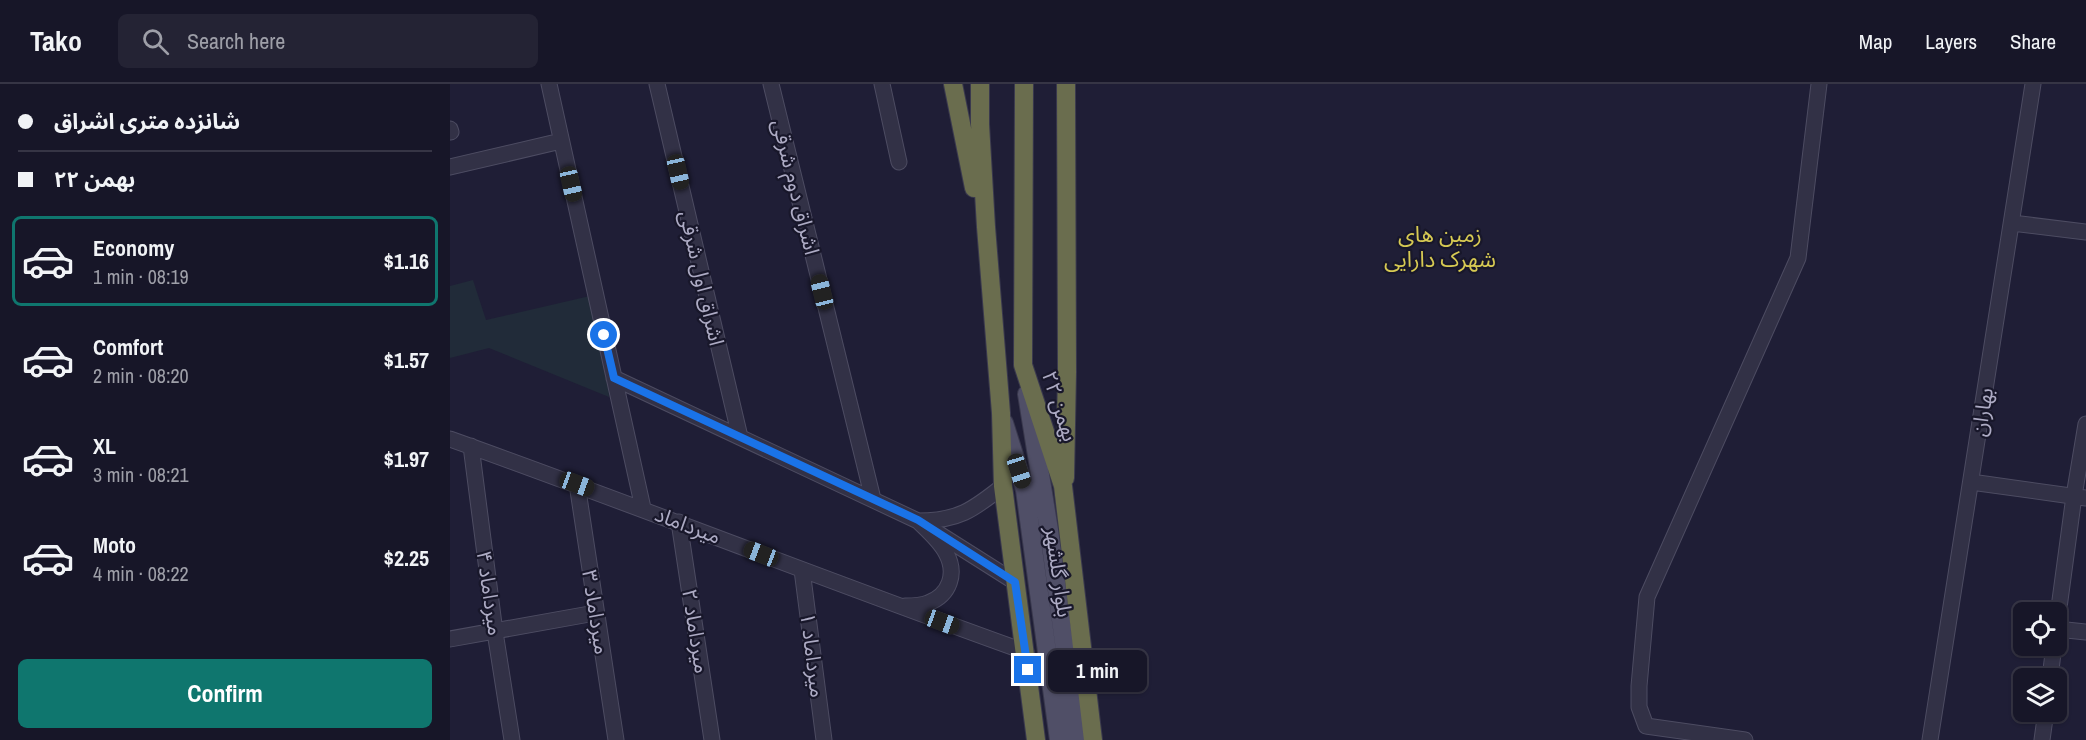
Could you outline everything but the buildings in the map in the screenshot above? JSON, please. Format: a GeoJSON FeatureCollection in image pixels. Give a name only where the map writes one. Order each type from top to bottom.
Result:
{"type":"FeatureCollection","features":[{"type":"Feature","properties":{"kind":"highway"},"geometry":{"type":"LineString","coordinates":[[952,84],[988,254]]}},
{"type":"Feature","properties":{"kind":"highway"},"geometry":{"type":"LineString","coordinates":[[981,84],[980,124],[1003,486],[1036,740]]}},
{"type":"Feature","properties":{"kind":"highway","name":"۲۲ بهمن"},"geometry":{"type":"LineString","coordinates":[[1024,84],[1023,365],[1063,486],[1093,740]]}},
{"type":"Feature","properties":{"kind":"highway"},"geometry":{"type":"LineString","coordinates":[[1065,500],[1066,84]]}},
{"type":"Feature","properties":{"kind":"main road"},"geometry":{"type":"LineString","coordinates":[[1023,365],[1049,530],[1077,740]]}},
{"type":"Feature","properties":{"kind":"main road","name":"بلوار گلشهر"},"geometry":{"type":"LineString","coordinates":[[1000,413],[1025,490],[1059,740]]}},
{"type":"Feature","properties":{"kind":"street"},"geometry":{"type":"LineString","coordinates":[[549,84],[643,508]]}},
{"type":"Feature","properties":{"kind":"street","name":"اشراق اول شرقی"},"geometry":{"type":"LineString","coordinates":[[657,84],[740,437]]}},
{"type":"Feature","properties":{"kind":"street","name":"اشراق دوم شرقی"},"geometry":{"type":"LineString","coordinates":[[771,84],[873,499]]}},
{"type":"Feature","properties":{"kind":"street"},"geometry":{"type":"LineString","coordinates":[[882,84],[899,162]]}},
{"type":"Feature","properties":{"kind":"street"},"geometry":{"type":"LineString","coordinates":[[1745,740],[1643,733],[1639,686],[1647,597],[1798,258],[1819,84]]}},
{"type":"Feature","properties":{"kind":"street","name":"بهاران"},"geometry":{"type":"LineString","coordinates":[[1930,740],[2033,84]]}},
{"type":"Feature","properties":{"kind":"street"},"geometry":{"type":"LineString","coordinates":[[450,167],[561,141]]}},
{"type":"Feature","properties":{"kind":"street"},"geometry":{"type":"LineString","coordinates":[[2012,223],[2086,232]]}},
{"type":"Feature","properties":{"kind":"street"},"geometry":{"type":"LineString","coordinates":[[614,378],[918,520],[1015,582]]}},
{"type":"Feature","properties":{"kind":"street"},"geometry":{"type":"LineString","coordinates":[[2061,602],[2080,497],[2086,424]]}},
{"type":"Feature","properties":{"kind":"street","name":"میرداماد"},"geometry":{"type":"LineString","coordinates":[[450,439],[643,508],[900,607],[1026,652]]}},
{"type":"Feature","properties":{"kind":"street","name":"میرداماد ۴"},"geometry":{"type":"LineString","coordinates":[[471,446],[495,632],[512,740]]}},
{"type":"Feature","properties":{"kind":"street"},"geometry":{"type":"LineString","coordinates":[[1971,482],[2080,497]]}},
{"type":"Feature","properties":{"kind":"street","name":"میرداماد ۳"},"geometry":{"type":"LineString","coordinates":[[577,484],[616,740]]}},
{"type":"Feature","properties":{"kind":"street"},"geometry":{"type":"LineString","coordinates":[[918,520],[936,521],[957,517],[1003,486]]}},
{"type":"Feature","properties":{"kind":"street"},"geometry":{"type":"LineString","coordinates":[[900,607],[927,604],[941,596],[950,585],[951,566],[945,551],[918,520]]}},
{"type":"Feature","properties":{"kind":"street","name":"میرداماد ۲"},"geometry":{"type":"LineString","coordinates":[[679,522],[712,740]]}},
{"type":"Feature","properties":{"kind":"street","name":"میرداماد ۱"},"geometry":{"type":"LineString","coordinates":[[802,570],[824,740]]}},
{"type":"Feature","properties":{"kind":"street"},"geometry":{"type":"LineString","coordinates":[[450,639],[595,613]]}},
{"type":"Feature","properties":{"kind":"street"},"geometry":{"type":"LineString","coordinates":[[2067,630],[2086,632]]}},
{"type":"Feature","properties":{"kind":"street"},"geometry":{"type":"LineString","coordinates":[[2042,740],[2044,722]]}},
{"type":"Feature","properties":{"kind":"shaded area"},"geometry":{"type":"Polygon","coordinates":[[[473,280],[486,320],[590,296],[607,365],[609,397],[489,348],[450,358],[450,286],[473,280]]]}},
{"type":"Feature","properties":{"kind":"district","name":"زمین های شهرک دارایی"},"geometry":{"type":"Point","coordinates":[1440,246]}},
{"type":"Feature","properties":{"kind":"route"},"geometry":{"type":"LineString","coordinates":[[604,335],[614,378],[918,520],[1015,582],[1028,670]]}}]}
